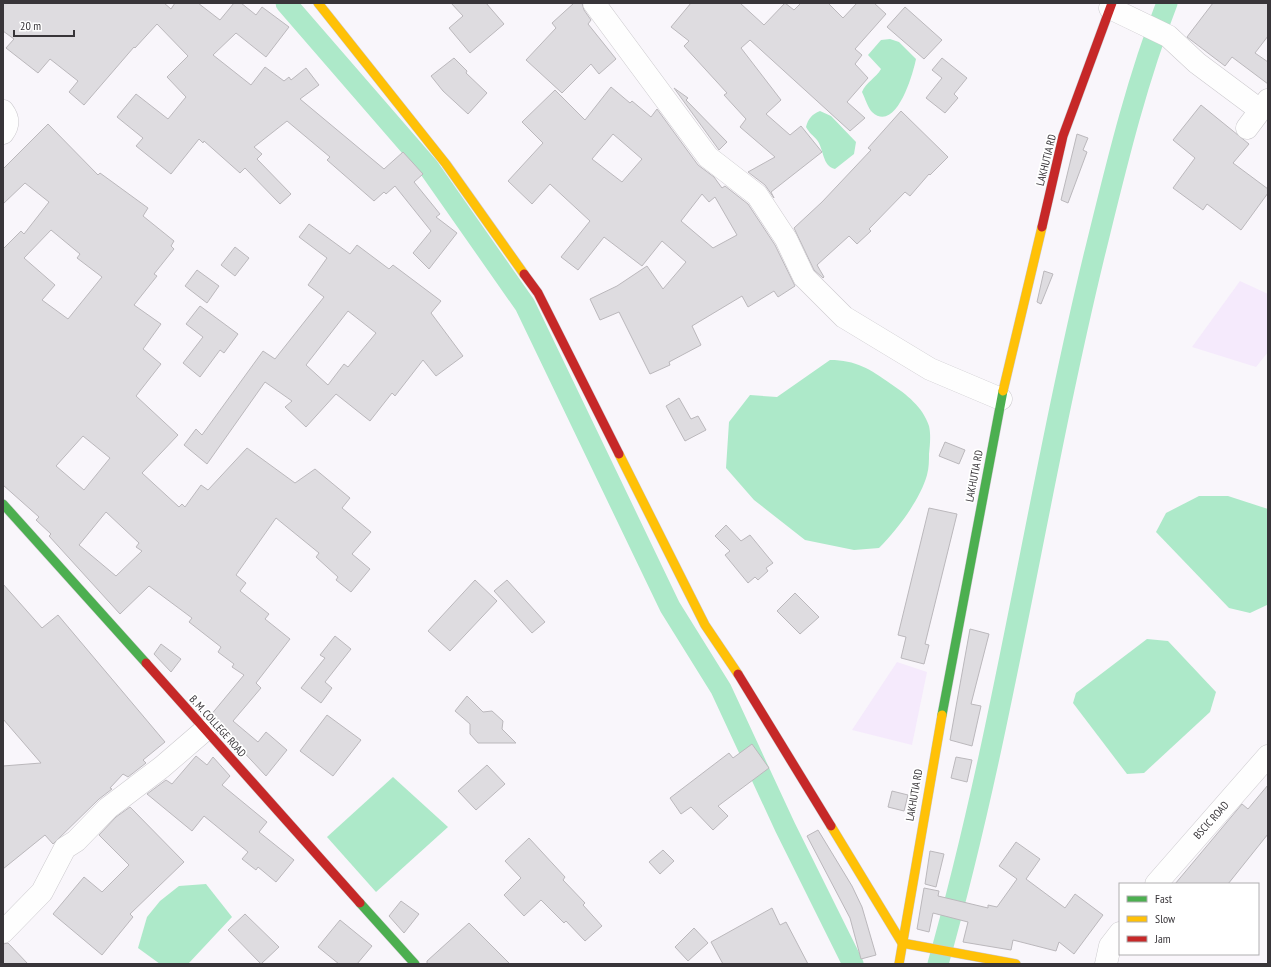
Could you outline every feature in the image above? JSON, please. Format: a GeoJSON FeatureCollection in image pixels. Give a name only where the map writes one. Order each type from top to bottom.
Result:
{"type":"FeatureCollection","features":[{"type":"Feature","properties":{"kind":"street"},"geometry":{"type":"LineString","coordinates":[[318,3],[446,164],[538,293],[705,625],[735,668],[804,780],[858,873],[902,942],[1016,964]]}},
{"type":"Feature","properties":{"kind":"street"},"geometry":{"type":"LineString","coordinates":[[594,3],[708,157],[757,194],[786,239],[804,276],[844,317],[930,369],[1001,400]]}},
{"type":"Feature","properties":{"kind":"street"},"geometry":{"type":"LineString","coordinates":[[1111,6],[1168,36],[1197,63],[1264,105],[1246,128]]}},
{"type":"Feature","properties":{"kind":"street","name":"LAKHUTIA RD"},"geometry":{"type":"LineString","coordinates":[[899,964],[926,798],[1001,400],[1063,136],[1111,6]]}},
{"type":"Feature","properties":{"kind":"street"},"geometry":{"type":"LineString","coordinates":[[3,111],[8,117],[8,126],[3,133]]}},
{"type":"Feature","properties":{"kind":"street","name":"B. M. COLLEGE ROAD"},"geometry":{"type":"LineString","coordinates":[[3,504],[415,964]]}},
{"type":"Feature","properties":{"kind":"street"},"geometry":{"type":"LineString","coordinates":[[3,932],[42,892],[65,848],[76,841],[108,808],[162,767],[205,730]]}},
{"type":"Feature","properties":{"kind":"street","name":"BSCIC ROAD"},"geometry":{"type":"LineString","coordinates":[[1157,883],[1268,756]]}},
{"type":"Feature","properties":{"kind":"street"},"geometry":{"type":"LineString","coordinates":[[1106,964],[1110,946],[1119,934]]}},
{"type":"Feature","properties":{"kind":"shaded area"},"geometry":{"type":"Polygon","coordinates":[[[890,39],[899,42],[916,59],[907,88],[896,109],[889,115],[881,117],[872,112],[862,92],[866,85],[881,69],[868,55],[881,40],[890,39]]]}},
{"type":"Feature","properties":{"kind":"shaded area"},"geometry":{"type":"Polygon","coordinates":[[[820,111],[831,116],[856,142],[854,154],[835,169],[825,161],[817,140],[806,127],[811,117],[820,111]]]}},
{"type":"Feature","properties":{"kind":"shaded area"},"geometry":{"type":"Polygon","coordinates":[[[1240,281],[1268,294],[1268,352],[1256,367],[1192,347],[1240,281]]]}},
{"type":"Feature","properties":{"kind":"shaded area"},"geometry":{"type":"Polygon","coordinates":[[[830,360],[839,360],[862,366],[883,379],[902,392],[918,407],[923,413],[929,426],[929,467],[924,485],[907,514],[893,533],[879,548],[854,550],[805,540],[754,500],[726,468],[729,422],[750,395],[777,397],[830,360]]]}},
{"type":"Feature","properties":{"kind":"shaded area"},"geometry":{"type":"Polygon","coordinates":[[[1199,496],[1228,496],[1268,509],[1267,605],[1250,613],[1229,608],[1156,532],[1166,513],[1199,496]]]}},
{"type":"Feature","properties":{"kind":"shaded area"},"geometry":{"type":"Polygon","coordinates":[[[1147,639],[1168,641],[1216,692],[1210,712],[1144,773],[1127,774],[1073,703],[1076,693],[1147,639]]]}},
{"type":"Feature","properties":{"kind":"shaded area"},"geometry":{"type":"Polygon","coordinates":[[[897,662],[927,672],[912,745],[852,730],[897,662]]]}},
{"type":"Feature","properties":{"kind":"shaded area"},"geometry":{"type":"Polygon","coordinates":[[[393,777],[448,827],[376,892],[327,837],[393,777]]]}},
{"type":"Feature","properties":{"kind":"shaded area"},"geometry":{"type":"Polygon","coordinates":[[[206,884],[232,917],[188,964],[160,964],[138,948],[147,917],[160,901],[179,886],[206,884]]]}},
{"type":"Feature","properties":{"kind":"building"},"geometry":{"type":"Polygon","coordinates":[[[3,3],[164,3],[171,9],[175,3],[198,3],[220,20],[234,3],[241,3],[256,15],[262,7],[289,27],[266,57],[236,33],[213,55],[251,85],[265,67],[284,81],[289,77],[291,80],[306,68],[319,85],[300,99],[384,169],[403,152],[423,174],[414,182],[440,214],[436,217],[457,233],[429,269],[413,253],[431,231],[395,186],[386,194],[384,192],[374,201],[327,160],[330,157],[287,121],[254,147],[262,154],[257,159],[291,194],[280,204],[245,168],[240,173],[204,141],[203,143],[199,139],[171,174],[136,146],[143,138],[117,117],[136,94],[168,119],[186,97],[167,77],[188,56],[157,24],[135,48],[134,47],[84,105],[69,92],[78,81],[50,59],[38,73],[6,48],[14,39],[3,31],[3,3]]]}},
{"type":"Feature","properties":{"kind":"building"},"geometry":{"type":"Polygon","coordinates":[[[451,3],[486,3],[504,24],[470,53],[449,28],[463,16],[451,3]]]}},
{"type":"Feature","properties":{"kind":"building"},"geometry":{"type":"Polygon","coordinates":[[[574,3],[582,3],[584,10],[591,20],[588,24],[616,59],[599,74],[591,64],[562,93],[526,60],[556,28],[552,23],[574,3]]]}},
{"type":"Feature","properties":{"kind":"building"},"geometry":{"type":"Polygon","coordinates":[[[691,3],[740,3],[764,25],[785,3],[794,10],[801,3],[828,3],[843,18],[857,3],[874,3],[886,14],[855,49],[862,55],[855,64],[868,78],[847,102],[865,118],[850,131],[750,40],[741,48],[781,100],[766,114],[790,135],[801,126],[822,152],[771,192],[774,198],[765,185],[748,172],[775,157],[740,127],[746,119],[724,95],[727,93],[684,46],[689,41],[671,27],[691,3]]]}},
{"type":"Feature","properties":{"kind":"building"},"geometry":{"type":"Polygon","coordinates":[[[1213,3],[1268,3],[1268,36],[1255,53],[1268,62],[1268,84],[1232,57],[1225,66],[1187,37],[1213,3]]]}},
{"type":"Feature","properties":{"kind":"building"},"geometry":{"type":"Polygon","coordinates":[[[905,7],[942,40],[924,59],[887,27],[905,7]]]}},
{"type":"Feature","properties":{"kind":"building"},"geometry":{"type":"Polygon","coordinates":[[[454,58],[467,71],[466,73],[487,93],[468,114],[443,91],[431,76],[454,58]]]}},
{"type":"Feature","properties":{"kind":"building"},"geometry":{"type":"Polygon","coordinates":[[[942,58],[967,78],[954,94],[958,98],[945,113],[926,98],[942,78],[932,70],[942,58]]]}},
{"type":"Feature","properties":{"kind":"building"},"geometry":{"type":"Polygon","coordinates":[[[611,87],[630,103],[632,101],[651,117],[657,109],[698,165],[714,177],[722,188],[725,186],[748,204],[775,245],[795,286],[778,297],[774,291],[748,307],[742,296],[692,326],[701,345],[669,362],[670,365],[650,374],[619,312],[600,320],[590,299],[617,286],[647,266],[663,289],[686,262],[662,241],[642,266],[604,237],[578,270],[561,257],[590,221],[550,184],[532,204],[508,181],[543,143],[522,122],[555,90],[585,120],[611,87]],[[613,134],[592,159],[622,182],[642,159],[613,134]],[[702,194],[681,221],[713,248],[737,235],[715,197],[709,202],[702,194]]]}},
{"type":"Feature","properties":{"kind":"building"},"geometry":{"type":"Polygon","coordinates":[[[674,88],[688,98],[686,100],[727,142],[719,150],[674,88]]]}},
{"type":"Feature","properties":{"kind":"building"},"geometry":{"type":"Polygon","coordinates":[[[1201,105],[1249,144],[1233,163],[1268,189],[1268,193],[1241,230],[1207,204],[1203,210],[1173,188],[1195,158],[1173,140],[1201,105]]]}},
{"type":"Feature","properties":{"kind":"building"},"geometry":{"type":"Polygon","coordinates":[[[901,111],[948,157],[930,175],[929,174],[910,196],[905,192],[869,229],[871,231],[857,244],[849,236],[817,265],[824,277],[823,278],[814,270],[794,228],[822,202],[871,150],[868,148],[901,111]]]}},
{"type":"Feature","properties":{"kind":"building"},"geometry":{"type":"Polygon","coordinates":[[[48,124],[98,175],[100,173],[148,208],[143,216],[174,241],[171,246],[174,249],[154,274],[157,276],[134,305],[161,324],[143,349],[161,364],[136,396],[178,435],[142,473],[179,507],[182,504],[185,507],[201,485],[208,490],[247,448],[295,483],[315,469],[350,498],[342,508],[371,532],[352,554],[370,569],[351,592],[336,580],[338,577],[316,557],[319,553],[276,518],[236,575],[246,583],[240,591],[269,614],[265,619],[290,639],[256,683],[261,688],[233,721],[258,742],[266,732],[287,750],[266,776],[210,716],[244,675],[232,667],[234,664],[218,652],[221,647],[189,622],[192,618],[149,586],[120,614],[49,536],[51,534],[36,520],[39,517],[3,485],[3,249],[21,231],[24,234],[49,202],[25,183],[3,204],[3,169],[48,124]],[[51,230],[24,258],[55,285],[42,300],[68,319],[102,277],[77,258],[80,254],[51,230]],[[83,436],[56,466],[84,490],[110,458],[83,436]],[[106,512],[79,545],[116,576],[142,551],[136,547],[139,543],[106,512]]]}},
{"type":"Feature","properties":{"kind":"building"},"geometry":{"type":"Polygon","coordinates":[[[1077,134],[1088,138],[1083,150],[1087,152],[1068,203],[1061,200],[1077,134]]]}},
{"type":"Feature","properties":{"kind":"building"},"geometry":{"type":"Polygon","coordinates":[[[309,224],[350,254],[357,245],[389,269],[393,265],[441,301],[431,313],[463,356],[436,376],[423,360],[395,396],[392,393],[370,421],[336,394],[306,427],[285,407],[292,401],[265,382],[207,464],[184,445],[196,429],[202,435],[263,351],[275,359],[324,297],[308,285],[327,258],[299,237],[309,224]],[[348,311],[306,365],[328,385],[344,364],[348,367],[376,333],[348,311]]]}},
{"type":"Feature","properties":{"kind":"building"},"geometry":{"type":"Polygon","coordinates":[[[235,247],[249,258],[235,276],[221,265],[235,247]]]}},
{"type":"Feature","properties":{"kind":"building"},"geometry":{"type":"Polygon","coordinates":[[[197,270],[219,286],[207,303],[185,286],[197,270]]]}},
{"type":"Feature","properties":{"kind":"building"},"geometry":{"type":"Polygon","coordinates":[[[1044,271],[1053,274],[1041,304],[1037,302],[1044,271]]]}},
{"type":"Feature","properties":{"kind":"building"},"geometry":{"type":"Polygon","coordinates":[[[200,306],[238,334],[224,353],[220,350],[200,377],[183,363],[203,337],[186,324],[200,306]]]}},
{"type":"Feature","properties":{"kind":"building"},"geometry":{"type":"Polygon","coordinates":[[[679,398],[691,419],[698,416],[706,430],[685,441],[666,406],[679,398]]]}},
{"type":"Feature","properties":{"kind":"building"},"geometry":{"type":"Polygon","coordinates":[[[945,442],[965,450],[959,464],[939,456],[945,442]]]}},
{"type":"Feature","properties":{"kind":"building"},"geometry":{"type":"Polygon","coordinates":[[[929,508],[957,514],[925,644],[929,645],[924,664],[901,658],[906,637],[898,635],[929,508]]]}},
{"type":"Feature","properties":{"kind":"building"},"geometry":{"type":"Polygon","coordinates":[[[726,525],[741,541],[750,535],[773,563],[766,568],[768,571],[758,580],[755,577],[748,583],[725,555],[730,551],[715,536],[726,525]]]}},
{"type":"Feature","properties":{"kind":"building"},"geometry":{"type":"Polygon","coordinates":[[[475,580],[497,601],[450,651],[428,631],[475,580]]]}},
{"type":"Feature","properties":{"kind":"building"},"geometry":{"type":"Polygon","coordinates":[[[507,580],[545,622],[532,633],[494,591],[507,580]]]}},
{"type":"Feature","properties":{"kind":"building"},"geometry":{"type":"Polygon","coordinates":[[[3,584],[42,628],[58,615],[165,742],[143,760],[146,763],[128,777],[123,774],[110,788],[112,789],[99,799],[53,844],[45,835],[3,869],[3,766],[41,763],[3,719],[3,584]]]}},
{"type":"Feature","properties":{"kind":"building"},"geometry":{"type":"Polygon","coordinates":[[[795,593],[819,617],[800,634],[777,611],[795,593]]]}},
{"type":"Feature","properties":{"kind":"building"},"geometry":{"type":"Polygon","coordinates":[[[970,629],[989,634],[971,704],[981,706],[972,746],[950,740],[970,629]]]}},
{"type":"Feature","properties":{"kind":"building"},"geometry":{"type":"Polygon","coordinates":[[[335,636],[351,649],[325,682],[332,688],[321,703],[301,688],[325,658],[320,655],[335,636]]]}},
{"type":"Feature","properties":{"kind":"building"},"geometry":{"type":"Polygon","coordinates":[[[161,644],[181,659],[171,672],[154,654],[161,644]]]}},
{"type":"Feature","properties":{"kind":"building"},"geometry":{"type":"Polygon","coordinates":[[[467,696],[483,712],[492,711],[503,721],[502,729],[516,743],[478,743],[470,734],[470,724],[455,711],[467,696]]]}},
{"type":"Feature","properties":{"kind":"building"},"geometry":{"type":"Polygon","coordinates":[[[327,715],[361,740],[333,776],[300,751],[327,715]]]}},
{"type":"Feature","properties":{"kind":"building"},"geometry":{"type":"Polygon","coordinates":[[[752,744],[769,768],[718,806],[728,816],[713,830],[691,807],[681,814],[670,798],[729,753],[733,758],[752,744]]]}},
{"type":"Feature","properties":{"kind":"building"},"geometry":{"type":"Polygon","coordinates":[[[196,756],[207,765],[213,757],[230,776],[222,785],[267,822],[259,832],[294,860],[276,882],[258,867],[256,870],[242,859],[248,852],[204,816],[192,831],[147,794],[166,780],[172,784],[196,756]]]}},
{"type":"Feature","properties":{"kind":"building"},"geometry":{"type":"Polygon","coordinates":[[[956,757],[972,760],[967,782],[951,778],[956,757]]]}},
{"type":"Feature","properties":{"kind":"building"},"geometry":{"type":"Polygon","coordinates":[[[487,765],[505,784],[476,810],[458,791],[487,765]]]}},
{"type":"Feature","properties":{"kind":"building"},"geometry":{"type":"Polygon","coordinates":[[[1268,785],[1268,834],[1229,883],[1176,883],[1242,804],[1248,809],[1268,785]]]}},
{"type":"Feature","properties":{"kind":"building"},"geometry":{"type":"Polygon","coordinates":[[[892,791],[908,795],[904,811],[888,807],[892,791]]]}},
{"type":"Feature","properties":{"kind":"building"},"geometry":{"type":"Polygon","coordinates":[[[130,807],[184,862],[130,914],[133,917],[102,955],[53,914],[84,877],[102,892],[129,865],[99,835],[116,817],[130,807]]]}},
{"type":"Feature","properties":{"kind":"building"},"geometry":{"type":"Polygon","coordinates":[[[818,830],[852,886],[862,907],[876,955],[861,959],[850,918],[807,836],[818,830]]]}},
{"type":"Feature","properties":{"kind":"building"},"geometry":{"type":"Polygon","coordinates":[[[529,838],[565,877],[563,880],[585,903],[583,905],[602,926],[585,941],[566,921],[564,923],[541,900],[524,916],[504,895],[521,878],[505,861],[529,838]]]}},
{"type":"Feature","properties":{"kind":"building"},"geometry":{"type":"Polygon","coordinates":[[[1016,842],[1040,859],[1026,879],[1065,908],[1075,894],[1103,915],[1074,954],[1059,942],[1056,951],[1013,940],[1011,950],[963,942],[968,922],[933,913],[929,932],[917,929],[924,888],[939,891],[938,896],[988,908],[988,905],[997,907],[1017,879],[999,866],[1016,842]]]}},
{"type":"Feature","properties":{"kind":"building"},"geometry":{"type":"Polygon","coordinates":[[[663,850],[674,861],[660,874],[649,862],[663,850]]]}},
{"type":"Feature","properties":{"kind":"building"},"geometry":{"type":"Polygon","coordinates":[[[930,851],[944,854],[936,887],[925,884],[930,851]]]}},
{"type":"Feature","properties":{"kind":"building"},"geometry":{"type":"Polygon","coordinates":[[[401,901],[419,914],[404,933],[389,916],[401,901]]]}},
{"type":"Feature","properties":{"kind":"building"},"geometry":{"type":"Polygon","coordinates":[[[772,908],[780,925],[786,922],[808,964],[723,964],[711,942],[772,908]]]}},
{"type":"Feature","properties":{"kind":"building"},"geometry":{"type":"Polygon","coordinates":[[[245,914],[279,947],[261,964],[228,930],[245,914]]]}},
{"type":"Feature","properties":{"kind":"building"},"geometry":{"type":"Polygon","coordinates":[[[340,920],[372,946],[357,964],[339,964],[318,947],[340,920]]]}},
{"type":"Feature","properties":{"kind":"building"},"geometry":{"type":"Polygon","coordinates":[[[469,923],[510,964],[427,964],[427,961],[469,923]]]}},
{"type":"Feature","properties":{"kind":"building"},"geometry":{"type":"Polygon","coordinates":[[[694,928],[708,943],[688,961],[675,947],[694,928]]]}},
{"type":"Feature","properties":{"kind":"building"},"geometry":{"type":"Polygon","coordinates":[[[8,943],[28,964],[3,964],[3,944],[8,943]]]}},
{"type":"Feature","properties":{"kind":"waterway"},"geometry":{"type":"LineString","coordinates":[[286,3],[429,168],[525,305],[670,607],[721,689],[785,827],[853,964]]}},
{"type":"Feature","properties":{"kind":"waterway"},"geometry":{"type":"LineString","coordinates":[[938,964],[982,788],[1055,433],[1094,256],[1135,97],[1167,3]]}},
{"type":"Feature","properties":{"kind":"traffic: fast"},"geometry":{"type":"LineString","coordinates":[[942,715],[1003,391]]}},
{"type":"Feature","properties":{"kind":"traffic: fast"},"geometry":{"type":"LineString","coordinates":[[3,504],[146,663]]}},
{"type":"Feature","properties":{"kind":"traffic: fast"},"geometry":{"type":"LineString","coordinates":[[360,903],[415,964]]}},
{"type":"Feature","properties":{"kind":"traffic: slow"},"geometry":{"type":"LineString","coordinates":[[318,3],[446,164],[524,274]]}},
{"type":"Feature","properties":{"kind":"traffic: slow"},"geometry":{"type":"LineString","coordinates":[[1003,391],[1042,227]]}},
{"type":"Feature","properties":{"kind":"traffic: slow"},"geometry":{"type":"LineString","coordinates":[[619,454],[705,625],[738,674]]}},
{"type":"Feature","properties":{"kind":"traffic: slow"},"geometry":{"type":"LineString","coordinates":[[899,964],[942,715]]}},
{"type":"Feature","properties":{"kind":"traffic: slow"},"geometry":{"type":"LineString","coordinates":[[831,826],[902,943],[1016,964]]}},
{"type":"Feature","properties":{"kind":"traffic: jam"},"geometry":{"type":"LineString","coordinates":[[1042,227],[1063,136],[1112,3]]}},
{"type":"Feature","properties":{"kind":"traffic: jam"},"geometry":{"type":"LineString","coordinates":[[524,274],[538,293],[619,454]]}},
{"type":"Feature","properties":{"kind":"traffic: jam"},"geometry":{"type":"LineString","coordinates":[[146,663],[360,903]]}},
{"type":"Feature","properties":{"kind":"traffic: jam"},"geometry":{"type":"LineString","coordinates":[[738,674],[831,826]]}}]}
